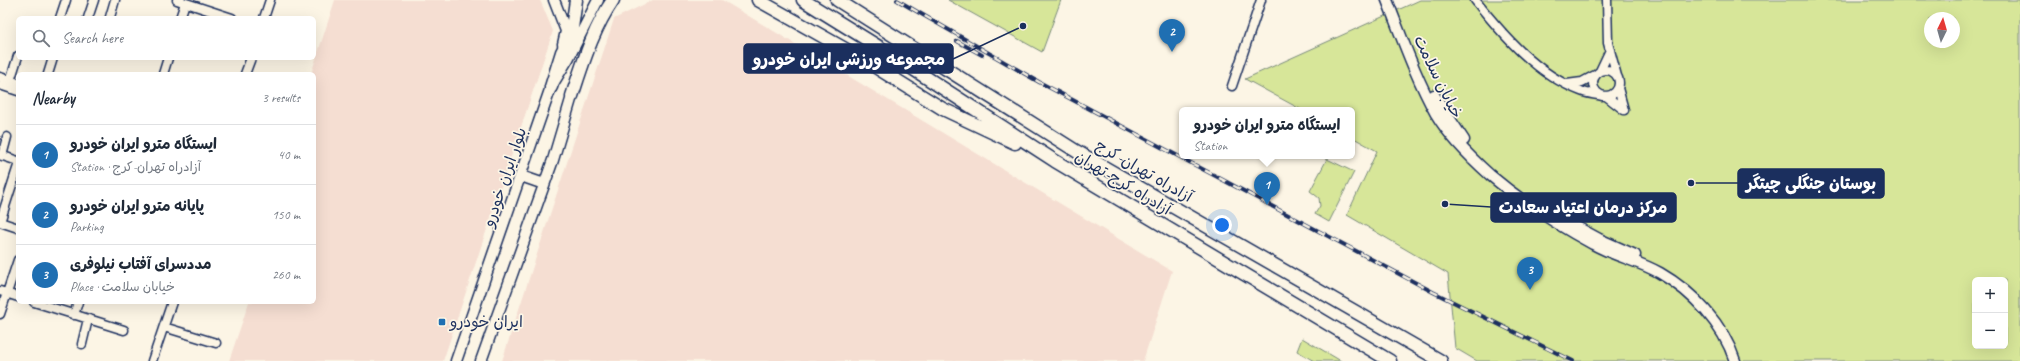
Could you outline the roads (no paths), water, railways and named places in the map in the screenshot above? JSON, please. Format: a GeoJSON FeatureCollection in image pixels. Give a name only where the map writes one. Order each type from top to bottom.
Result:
{"type":"FeatureCollection","features":[{"type":"Feature","properties":{"kind":"highway"},"geometry":{"type":"LineString","coordinates":[[551,87],[562,52],[571,35],[576,0]]}},
{"type":"Feature","properties":{"kind":"highway"},"geometry":{"type":"LineString","coordinates":[[572,96],[587,52],[605,12],[613,0]]}},
{"type":"Feature","properties":{"kind":"highway"},"geometry":{"type":"LineString","coordinates":[[758,0],[861,58],[943,109],[1055,161]]}},
{"type":"Feature","properties":{"kind":"highway","name":"آزادراه کرج-تهران"},"geometry":{"type":"LineString","coordinates":[[803,0],[887,52],[1055,161],[1390,361]]}},
{"type":"Feature","properties":{"kind":"highway","name":"آزادراه تهران-کرج"},"geometry":{"type":"LineString","coordinates":[[837,0],[1076,151],[1441,361]]}},
{"type":"Feature","properties":{"kind":"main road"},"geometry":{"type":"LineString","coordinates":[[554,0],[566,31],[562,52]]}},
{"type":"Feature","properties":{"kind":"main road","name":"بلوار ایران خودرو"},"geometry":{"type":"LineString","coordinates":[[457,361],[551,87],[568,59],[598,0]]}},
{"type":"Feature","properties":{"kind":"main road","name":"خیابان سلامت"},"geometry":{"type":"LineString","coordinates":[[1387,0],[1436,114],[1450,134],[1489,174],[1527,205],[1561,227],[1651,262],[1679,280],[1699,297],[1722,321],[1741,361]]}},
{"type":"Feature","properties":{"kind":"main road","name":"خیابان سلامت"},"geometry":{"type":"LineString","coordinates":[[1393,0],[1426,81],[1457,132],[1477,156],[1510,184],[1546,210],[1597,242],[1659,273],[1683,289],[1718,326],[1731,350],[1735,361]]}},
{"type":"Feature","properties":{"kind":"main road"},"geometry":{"type":"LineString","coordinates":[[481,359],[544,184],[572,96]]}},
{"type":"Feature","properties":{"kind":"main road"},"geometry":{"type":"LineString","coordinates":[[521,176],[544,184]]}},
{"type":"Feature","properties":{"kind":"street"},"geometry":{"type":"LineString","coordinates":[[61,16],[66,0]]}},
{"type":"Feature","properties":{"kind":"street"},"geometry":{"type":"LineString","coordinates":[[89,16],[94,0]]}},
{"type":"Feature","properties":{"kind":"street"},"geometry":{"type":"LineString","coordinates":[[110,16],[115,0]]}},
{"type":"Feature","properties":{"kind":"street"},"geometry":{"type":"LineString","coordinates":[[265,16],[270,0]]}},
{"type":"Feature","properties":{"kind":"street"},"geometry":{"type":"LineString","coordinates":[[1232,86],[1261,0]]}},
{"type":"Feature","properties":{"kind":"street"},"geometry":{"type":"LineString","coordinates":[[1475,0],[1519,50],[1547,72],[1566,84],[1582,92],[1604,96],[1614,93],[1618,88]]}},
{"type":"Feature","properties":{"kind":"street"},"geometry":{"type":"LineString","coordinates":[[1607,0],[1606,29],[1624,110],[1593,87],[1593,81],[1610,50]]}},
{"type":"Feature","properties":{"kind":"street"},"geometry":{"type":"LineString","coordinates":[[180,16],[181,1],[226,16]]}},
{"type":"Feature","properties":{"kind":"street"},"geometry":{"type":"LineString","coordinates":[[0,77],[14,82],[17,60]]}},
{"type":"Feature","properties":{"kind":"street"},"geometry":{"type":"LineString","coordinates":[[49,72],[52,60]]}},
{"type":"Feature","properties":{"kind":"street"},"geometry":{"type":"LineString","coordinates":[[164,72],[167,60]]}},
{"type":"Feature","properties":{"kind":"street"},"geometry":{"type":"LineString","coordinates":[[246,72],[250,60]]}},
{"type":"Feature","properties":{"kind":"street"},"geometry":{"type":"LineString","coordinates":[[1566,84],[1582,82],[1606,70],[1613,72],[1617,76]]}},
{"type":"Feature","properties":{"kind":"street"},"geometry":{"type":"LineString","coordinates":[[0,85],[16,90]]}},
{"type":"Feature","properties":{"kind":"street"},"geometry":{"type":"LineString","coordinates":[[7,137],[1,156],[16,160]]}},
{"type":"Feature","properties":{"kind":"street"},"geometry":{"type":"LineString","coordinates":[[16,172],[0,222],[16,227]]}},
{"type":"Feature","properties":{"kind":"street"},"geometry":{"type":"LineString","coordinates":[[0,314],[3,292],[16,264]]}},
{"type":"Feature","properties":{"kind":"street"},"geometry":{"type":"LineString","coordinates":[[3,292],[16,296]]}},
{"type":"Feature","properties":{"kind":"street"},"geometry":{"type":"LineString","coordinates":[[41,304],[124,330]]}},
{"type":"Feature","properties":{"kind":"street"},"geometry":{"type":"LineString","coordinates":[[74,314],[77,304]]}},
{"type":"Feature","properties":{"kind":"street"},"geometry":{"type":"LineString","coordinates":[[152,361],[171,304]]}},
{"type":"Feature","properties":{"kind":"street"},"geometry":{"type":"LineString","coordinates":[[82,344],[88,319]]}},
{"type":"Feature","properties":{"kind":"street"},"geometry":{"type":"LineString","coordinates":[[164,327],[216,343]]}},
{"type":"Feature","properties":{"kind":"railway"},"geometry":{"type":"LineString","coordinates":[[897,0],[1039,82],[1179,157]]}},
{"type":"Feature","properties":{"kind":"railway"},"geometry":{"type":"LineString","coordinates":[[957,41],[982,55]]}},
{"type":"Feature","properties":{"kind":"railway"},"geometry":{"type":"LineString","coordinates":[[1183,159],[1433,292],[1573,361]]}},
{"type":"Feature","properties":{"kind":"place","name":"مجموعه ورزشی ایران خودرو"},"geometry":{"type":"Point","coordinates":[1023,26]}},
{"type":"Feature","properties":{"kind":"place","name":"پایانه مترو ایران خودرو"},"geometry":{"type":"Point","coordinates":[1172,52]}},
{"type":"Feature","properties":{"kind":"place","name":"بوستان جنگلی چیتگر"},"geometry":{"type":"Point","coordinates":[1691,183]}},
{"type":"Feature","properties":{"kind":"place","name":"مرکز درمان اعتیاد سعادت"},"geometry":{"type":"Point","coordinates":[1445,204]}},
{"type":"Feature","properties":{"kind":"place","name":"ایستگاه مترو ایران خودرو"},"geometry":{"type":"Point","coordinates":[1267,205]}},
{"type":"Feature","properties":{"kind":"place","name":"مددسرای آفتاب نیلوفری"},"geometry":{"type":"Point","coordinates":[1530,290]}},
{"type":"Feature","properties":{"kind":"place","name":"ایران خودرو"},"geometry":{"type":"Point","coordinates":[442,322]}}]}
